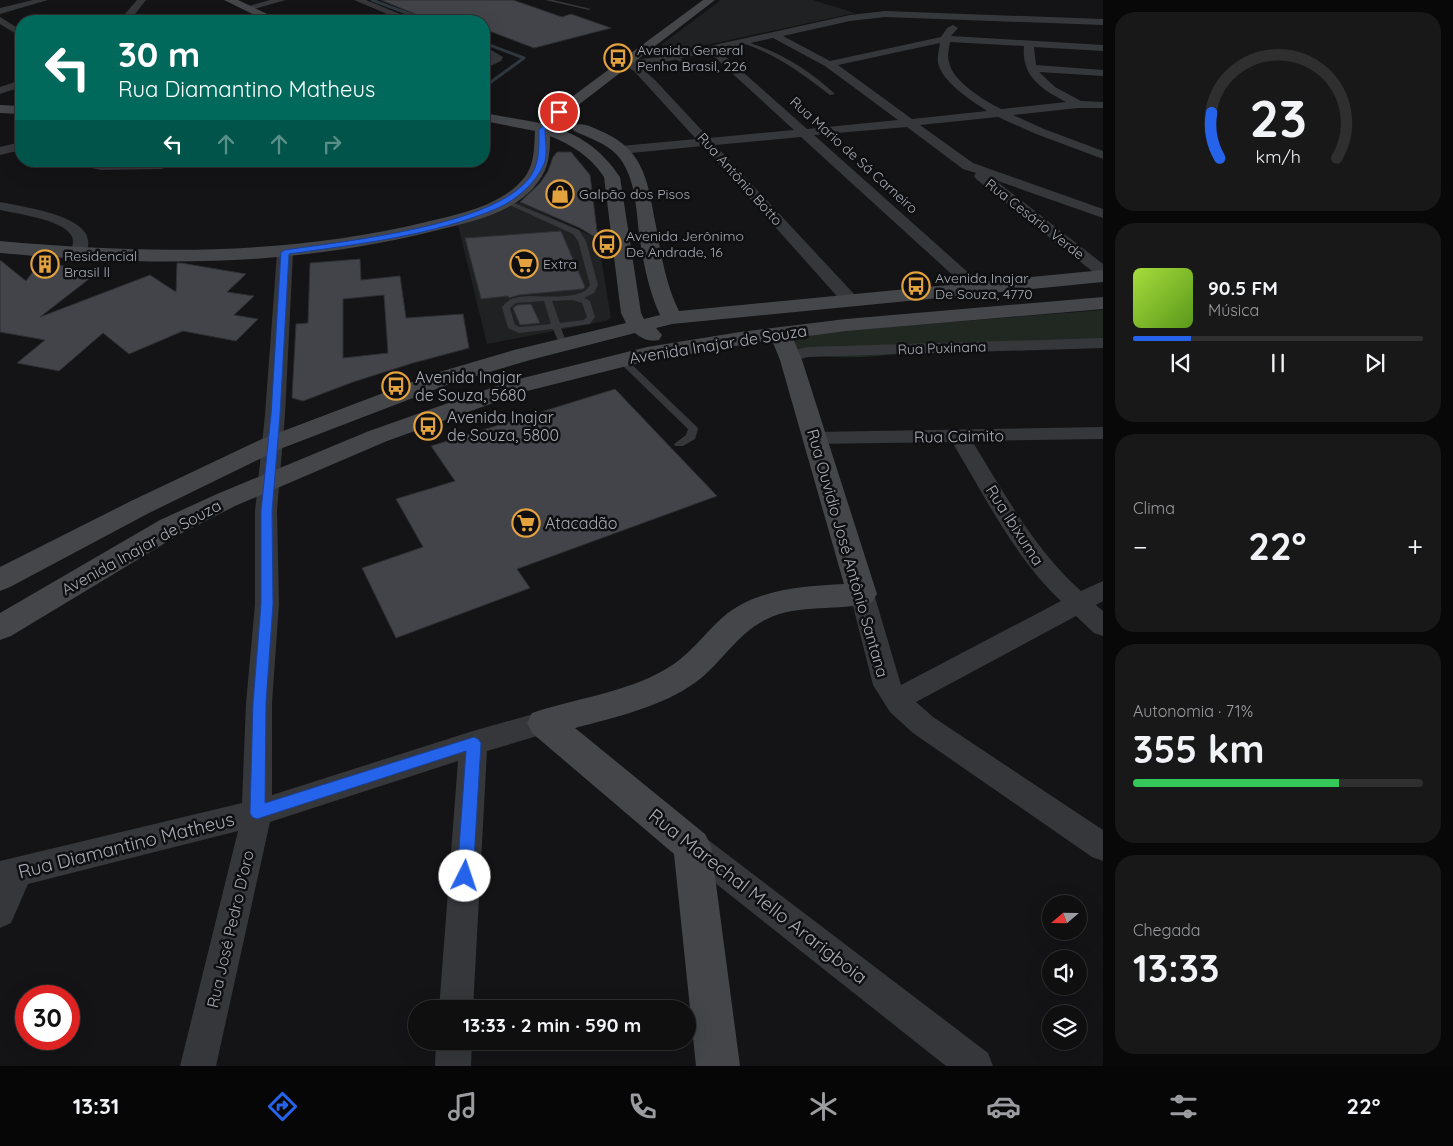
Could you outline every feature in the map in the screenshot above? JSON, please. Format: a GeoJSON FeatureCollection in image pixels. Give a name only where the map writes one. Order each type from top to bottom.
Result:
{"type":"FeatureCollection","features":[{"type":"Feature","properties":{"kind":"main road"},"geometry":{"type":"LineString","coordinates":[[229,0],[263,15]]}},
{"type":"Feature","properties":{"kind":"main road"},"geometry":{"type":"LineString","coordinates":[[0,247],[36,257],[78,254],[220,257],[262,250],[285,252],[392,236],[478,213],[505,201],[528,185],[542,163],[542,151],[548,124],[710,0]]}},
{"type":"Feature","properties":{"kind":"main road"},"geometry":{"type":"LineString","coordinates":[[490,106],[615,146],[636,171],[653,258],[666,308],[672,318]]}},
{"type":"Feature","properties":{"kind":"main road"},"geometry":{"type":"LineString","coordinates":[[0,109],[15,110]]}},
{"type":"Feature","properties":{"kind":"main road"},"geometry":{"type":"LineString","coordinates":[[490,118],[548,124],[582,145],[606,165],[612,177],[631,312],[637,325],[671,349]]}},
{"type":"Feature","properties":{"kind":"main road"},"geometry":{"type":"LineString","coordinates":[[0,120],[15,120]]}},
{"type":"Feature","properties":{"kind":"main road"},"geometry":{"type":"LineString","coordinates":[[542,151],[582,145],[615,146]]}},
{"type":"Feature","properties":{"kind":"main road"},"geometry":{"type":"LineString","coordinates":[[617,213],[631,218],[645,215]]}},
{"type":"Feature","properties":{"kind":"main road","name":"Avenida Inajar de Souza"},"geometry":{"type":"LineString","coordinates":[[0,580],[140,507],[271,444],[560,335],[637,325],[672,318],[975,286],[1103,276]]}},
{"type":"Feature","properties":{"kind":"main road"},"geometry":{"type":"LineString","coordinates":[[1012,284],[1037,295],[1045,305],[1044,309]]}},
{"type":"Feature","properties":{"kind":"main road","name":"Avenida Inajar de Souza"},"geometry":{"type":"LineString","coordinates":[[0,628],[170,527],[338,451],[519,386],[671,349],[780,333],[846,325],[1103,303]]}},
{"type":"Feature","properties":{"kind":"main road","name":"Rua Ouvidio José Antônio Santana"},"geometry":{"type":"LineString","coordinates":[[780,333],[791,360],[862,594]]}},
{"type":"Feature","properties":{"kind":"main road","name":"Rua Diamantino Matheus"},"geometry":{"type":"LineString","coordinates":[[544,723],[625,700],[672,682],[700,662],[720,638],[744,618],[772,606],[803,598],[862,594]]}},
{"type":"Feature","properties":{"kind":"main road","name":"Rua Marechal Mello Ararigboia"},"geometry":{"type":"LineString","coordinates":[[544,723],[692,846]]}},
{"type":"Feature","properties":{"kind":"main road"},"geometry":{"type":"LineString","coordinates":[[692,846],[718,1066]]}},
{"type":"Feature","properties":{"kind":"street"},"geometry":{"type":"LineString","coordinates":[[0,11],[44,0]]}},
{"type":"Feature","properties":{"kind":"street"},"geometry":{"type":"LineString","coordinates":[[130,15],[142,0]]}},
{"type":"Feature","properties":{"kind":"street"},"geometry":{"type":"LineString","coordinates":[[247,8],[282,0]]}},
{"type":"Feature","properties":{"kind":"street"},"geometry":{"type":"LineString","coordinates":[[358,0],[397,15]]}},
{"type":"Feature","properties":{"kind":"street"},"geometry":{"type":"LineString","coordinates":[[626,63],[680,56],[710,48],[746,42],[773,34],[850,18],[877,15],[902,13],[1103,22]]}},
{"type":"Feature","properties":{"kind":"street"},"geometry":{"type":"LineString","coordinates":[[981,16],[951,30],[945,39],[944,65],[951,77],[966,91],[1000,113],[1039,132],[1103,155]]}},
{"type":"Feature","properties":{"kind":"street"},"geometry":{"type":"LineString","coordinates":[[0,20],[15,30]]}},
{"type":"Feature","properties":{"kind":"street"},"geometry":{"type":"LineString","coordinates":[[773,34],[828,64],[968,166],[1103,214]]}},
{"type":"Feature","properties":{"kind":"street"},"geometry":{"type":"LineString","coordinates":[[828,64],[945,39],[1103,48]]}},
{"type":"Feature","properties":{"kind":"street"},"geometry":{"type":"LineString","coordinates":[[1029,43],[1027,53],[1030,68],[1038,78],[1047,86],[1103,114]]}},
{"type":"Feature","properties":{"kind":"street","name":"Rua Mario de Sá Carneiro"},"geometry":{"type":"LineString","coordinates":[[710,48],[975,286]]}},
{"type":"Feature","properties":{"kind":"street"},"geometry":{"type":"LineString","coordinates":[[490,52],[498,57],[490,63]]}},
{"type":"Feature","properties":{"kind":"street"},"geometry":{"type":"LineString","coordinates":[[642,52],[680,56]]}},
{"type":"Feature","properties":{"kind":"street","name":"Rua Antônio Botto"},"geometry":{"type":"LineString","coordinates":[[626,63],[638,69],[651,82],[849,299]]}},
{"type":"Feature","properties":{"kind":"street"},"geometry":{"type":"LineString","coordinates":[[1030,68],[1103,72]]}},
{"type":"Feature","properties":{"kind":"street"},"geometry":{"type":"LineString","coordinates":[[0,90],[15,85]]}},
{"type":"Feature","properties":{"kind":"street"},"geometry":{"type":"LineString","coordinates":[[615,146],[706,142],[908,123],[1080,104],[1103,105]]}},
{"type":"Feature","properties":{"kind":"street"},"geometry":{"type":"LineString","coordinates":[[0,151],[15,147]]}},
{"type":"Feature","properties":{"kind":"street","name":"Rua Cesário Verde"},"geometry":{"type":"LineString","coordinates":[[968,166],[1103,272]]}},
{"type":"Feature","properties":{"kind":"street"},"geometry":{"type":"LineString","coordinates":[[0,206],[65,224],[76,232],[81,240],[78,254]]}},
{"type":"Feature","properties":{"kind":"street","name":"Rua José Pedro D'oro"},"geometry":{"type":"LineString","coordinates":[[198,1066],[257,813],[259,703],[267,604],[266,511],[271,444],[276,415],[285,252]]}},
{"type":"Feature","properties":{"kind":"street","name":"Rua Puxinana"},"geometry":{"type":"LineString","coordinates":[[791,360],[796,355],[808,352],[1099,343]]}},
{"type":"Feature","properties":{"kind":"street","name":"Rua Caimito"},"geometry":{"type":"LineString","coordinates":[[814,438],[1103,434]]}},
{"type":"Feature","properties":{"kind":"street","name":"Rua Ibixuma"},"geometry":{"type":"LineString","coordinates":[[959,436],[1030,553],[1051,578],[1103,626]]}},
{"type":"Feature","properties":{"kind":"street"},"geometry":{"type":"LineString","coordinates":[[896,700],[1103,590]]}},
{"type":"Feature","properties":{"kind":"street","name":"Rua Ouvidio José Antônio Santana"},"geometry":{"type":"LineString","coordinates":[[862,594],[886,685],[896,700],[923,725],[1103,847]]}},
{"type":"Feature","properties":{"kind":"street","name":"Rua Diamantino Matheus"},"geometry":{"type":"LineString","coordinates":[[9,873],[257,813],[474,743],[544,723]]}},
{"type":"Feature","properties":{"kind":"street"},"geometry":{"type":"LineString","coordinates":[[457,1000],[474,743]]}},
{"type":"Feature","properties":{"kind":"street","name":"Rua Marechal Mello Ararigboia"},"geometry":{"type":"LineString","coordinates":[[692,846],[975,1066]]}},
{"type":"Feature","properties":{"kind":"street"},"geometry":{"type":"LineString","coordinates":[[0,912],[9,873]]}},
{"type":"Feature","properties":{"kind":"street"},"geometry":{"type":"LineString","coordinates":[[452,1066],[453,1050]]}},
{"type":"Feature","properties":{"kind":"lane"},"geometry":{"type":"LineString","coordinates":[[547,0],[589,9]]}},
{"type":"Feature","properties":{"kind":"lane"},"geometry":{"type":"LineString","coordinates":[[746,42],[796,66],[832,94]]}},
{"type":"Feature","properties":{"kind":"lane"},"geometry":{"type":"LineString","coordinates":[[505,201],[576,232],[582,241],[594,285],[590,291],[579,298]]}},
{"type":"Feature","properties":{"kind":"lane"},"geometry":{"type":"LineString","coordinates":[[579,298],[586,301],[591,317],[590,320],[560,335],[519,330],[511,326],[506,307],[507,304],[514,301],[579,298]]}},
{"type":"Feature","properties":{"kind":"lane"},"geometry":{"type":"LineString","coordinates":[[547,299],[560,335]]}},
{"type":"Feature","properties":{"kind":"lane"},"geometry":{"type":"LineString","coordinates":[[622,360],[693,429],[691,437],[679,444]]}},
{"type":"Feature","properties":{"kind":"shaded area"},"geometry":{"type":"Polygon","coordinates":[[[721,0],[813,0],[855,13],[688,49],[666,48],[661,45],[721,0]]]}},
{"type":"Feature","properties":{"kind":"shaded area"},"geometry":{"type":"Polygon","coordinates":[[[519,202],[598,239],[611,318],[605,321],[487,344],[458,225],[519,202]]]}},
{"type":"Feature","properties":{"kind":"shaded area"},"geometry":{"type":"Polygon","coordinates":[[[1103,310],[1103,340],[889,346],[886,355],[830,357],[798,349],[792,345],[785,335],[1103,310]]]}},
{"type":"Feature","properties":{"kind":"building"},"geometry":{"type":"Polygon","coordinates":[[[381,0],[513,0],[562,17],[571,14],[611,28],[534,48],[490,31],[490,15],[417,15],[381,0]]]}},
{"type":"Feature","properties":{"kind":"building","name":"Galpão dos Pisos"},"geometry":{"type":"Polygon","coordinates":[[[557,152],[571,152],[590,175],[598,239],[580,228],[520,202],[540,183],[557,152]]]}},
{"type":"Feature","properties":{"kind":"building","name":"Extra"},"geometry":{"type":"Polygon","coordinates":[[[561,231],[585,287],[583,289],[519,295],[509,298],[508,296],[481,299],[465,238],[561,231]]]}},
{"type":"Feature","properties":{"kind":"building"},"geometry":{"type":"Polygon","coordinates":[[[360,259],[361,280],[400,276],[406,318],[463,314],[469,348],[353,382],[303,401],[292,398],[296,324],[308,323],[310,263],[360,259]],[[384,295],[343,299],[343,358],[388,353],[384,295]]]}},
{"type":"Feature","properties":{"kind":"building"},"geometry":{"type":"Polygon","coordinates":[[[0,260],[26,281],[40,262],[98,272],[40,317],[150,275],[176,292],[177,263],[181,263],[246,274],[227,292],[254,296],[234,315],[258,319],[236,341],[183,331],[129,354],[103,333],[59,371],[17,363],[45,340],[0,332],[0,260]]]}},
{"type":"Feature","properties":{"kind":"building"},"geometry":{"type":"Polygon","coordinates":[[[531,304],[540,323],[520,325],[513,308],[517,305],[531,304]]]}},
{"type":"Feature","properties":{"kind":"building","name":"Atacadão"},"geometry":{"type":"Polygon","coordinates":[[[615,389],[717,496],[517,569],[530,588],[396,638],[362,568],[423,547],[396,499],[455,481],[431,446],[615,389]]]}},
{"type":"Feature","properties":{"kind":"waterway"},"geometry":{"type":"LineString","coordinates":[[372,0],[412,15]]}},
{"type":"Feature","properties":{"kind":"waterway"},"geometry":{"type":"LineString","coordinates":[[490,45],[524,58],[490,83]]}},
{"type":"Feature","properties":{"kind":"place","name":"Avenida General Penha Brasil, 226"},"geometry":{"type":"Point","coordinates":[618,58]}},
{"type":"Feature","properties":{"kind":"place","name":"Galpão dos Pisos"},"geometry":{"type":"Point","coordinates":[560,194]}},
{"type":"Feature","properties":{"kind":"place","name":"Avenida Jerônimo De Andrade, 16"},"geometry":{"type":"Point","coordinates":[607,244]}},
{"type":"Feature","properties":{"kind":"place","name":"Residencial Brasil ll"},"geometry":{"type":"Point","coordinates":[45,264]}},
{"type":"Feature","properties":{"kind":"place","name":"Extra"},"geometry":{"type":"Point","coordinates":[524,264]}},
{"type":"Feature","properties":{"kind":"place","name":"Avenida Inajar De Souza, 4770"},"geometry":{"type":"Point","coordinates":[916,286]}},
{"type":"Feature","properties":{"kind":"place","name":"Avenida Inajar de Souza, 5680"},"geometry":{"type":"Point","coordinates":[396,386]}},
{"type":"Feature","properties":{"kind":"place","name":"Avenida Inajar de Souza, 5800"},"geometry":{"type":"Point","coordinates":[428,426]}},
{"type":"Feature","properties":{"kind":"place","name":"Atacadão"},"geometry":{"type":"Point","coordinates":[526,523]}},
{"type":"Feature","properties":{"kind":"route"},"geometry":{"type":"LineString","coordinates":[[465,876],[474,743],[257,813],[259,703],[267,604],[266,511],[271,444],[276,415],[285,252],[392,236],[452,221],[497,206],[528,185],[542,163],[542,130],[559,112]]}}]}
